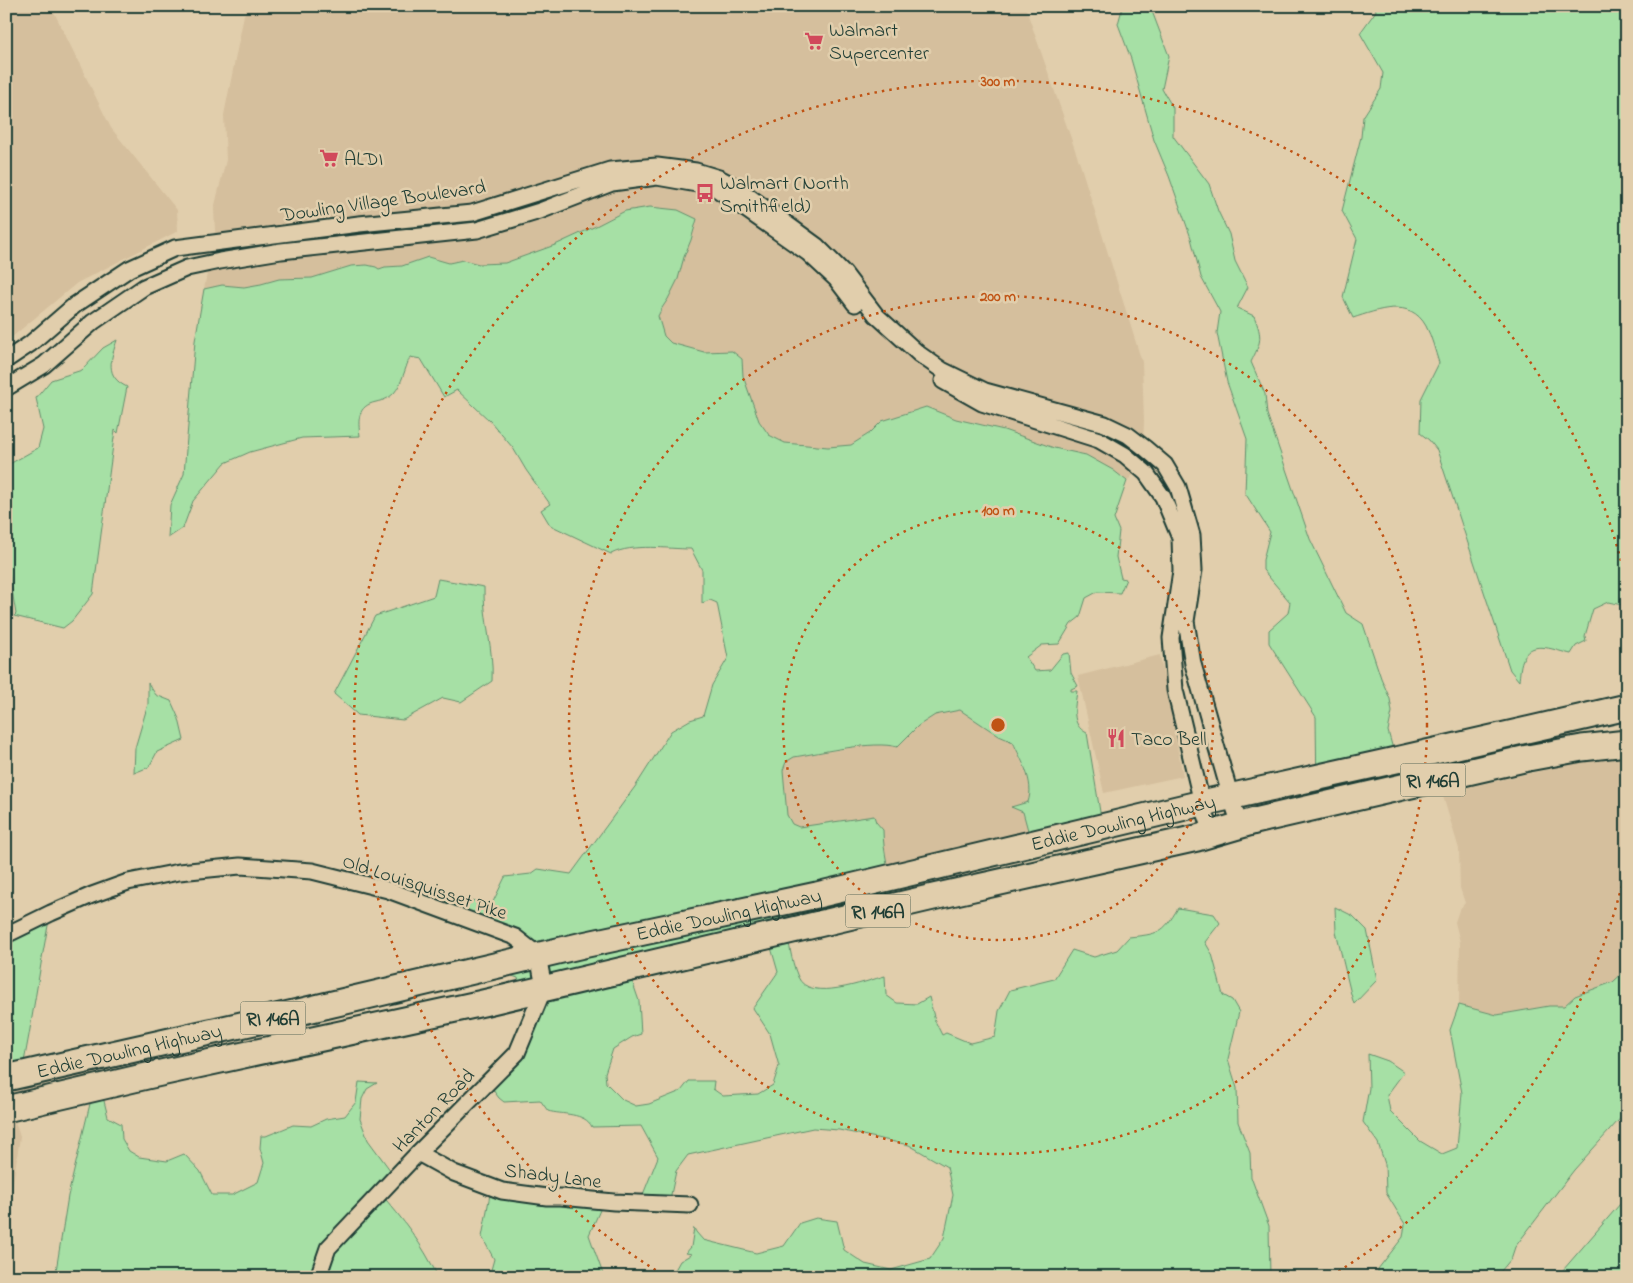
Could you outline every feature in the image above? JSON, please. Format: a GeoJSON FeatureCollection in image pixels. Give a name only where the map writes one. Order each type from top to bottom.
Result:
{"type":"FeatureCollection","features":[{"type":"Feature","properties":{"kind":"main road","name":"Eddie Dowling Highway"},"geometry":{"type":"LineString","coordinates":[[6,1078],[303,1011],[538,955],[817,895],[1202,803],[1231,798],[1627,707]]}},
{"type":"Feature","properties":{"kind":"main road","name":"Eddie Dowling Highway"},"geometry":{"type":"LineString","coordinates":[[6,1109],[147,1076],[483,1003],[1528,758],[1582,748],[1627,743]]}},
{"type":"Feature","properties":{"kind":"street","name":"Dowling Village Boulevard"},"geometry":{"type":"LineString","coordinates":[[6,360],[30,344],[75,305],[129,269],[175,248],[359,224],[472,213],[610,170],[657,166],[696,172],[719,178],[736,187],[817,246],[844,273],[876,314],[919,354],[942,370],[985,391],[1105,424],[1128,435],[1165,465],[1178,487],[1192,535],[1194,570],[1186,621],[1193,664],[1240,825]]}},
{"type":"Feature","properties":{"kind":"street","name":"Dowling Village Boulevard"},"geometry":{"type":"LineString","coordinates":[[6,388],[44,365],[92,322],[144,287],[187,268],[281,251],[477,230],[540,211],[612,183],[657,177],[714,187],[808,253],[836,279],[870,321],[917,366],[982,403],[1099,440],[1125,455],[1146,473],[1163,497],[1180,538],[1181,571],[1171,638],[1175,690],[1202,803],[1212,833]]}},
{"type":"Feature","properties":{"kind":"street"},"geometry":{"type":"LineString","coordinates":[[1173,668],[1193,664]]}},
{"type":"Feature","properties":{"kind":"street","name":"Old Louisquisset Pike"},"geometry":{"type":"LineString","coordinates":[[6,936],[92,895],[128,882],[178,872],[240,866],[312,871],[388,890],[514,937],[538,955]]}},
{"type":"Feature","properties":{"kind":"street"},"geometry":{"type":"LineString","coordinates":[[538,955],[544,988]]}},
{"type":"Feature","properties":{"kind":"street","name":"Hanton Road"},"geometry":{"type":"LineString","coordinates":[[318,1277],[328,1248],[517,1053],[544,988]]}},
{"type":"Feature","properties":{"kind":"street","name":"Shady Lane"},"geometry":{"type":"LineString","coordinates":[[418,1153],[454,1173],[502,1191],[547,1197],[614,1202],[690,1205]]}},
{"type":"Feature","properties":{"kind":"shaded area"},"geometry":{"type":"Polygon","coordinates":[[[6,6],[51,6],[111,128],[177,210],[178,231],[77,283],[6,342],[6,6]]]}},
{"type":"Feature","properties":{"kind":"shaded area"},"geometry":{"type":"Polygon","coordinates":[[[248,6],[1025,6],[1081,167],[1142,362],[1143,445],[1149,459],[1127,481],[1086,455],[1054,448],[1004,430],[956,419],[926,407],[882,421],[870,433],[851,445],[828,447],[785,443],[769,435],[759,421],[749,395],[743,376],[742,359],[732,351],[704,352],[671,343],[664,336],[658,316],[668,299],[691,240],[697,219],[625,211],[555,245],[505,263],[479,264],[463,260],[449,263],[428,257],[402,266],[378,269],[367,265],[351,266],[312,278],[279,279],[244,287],[222,285],[204,289],[215,231],[214,209],[226,160],[224,115],[244,15],[248,6]]]}},
{"type":"Feature","properties":{"kind":"shaded area"},"geometry":{"type":"Polygon","coordinates":[[[1160,655],[1183,776],[1104,793],[1078,676],[1160,655]]]}},
{"type":"Feature","properties":{"kind":"shaded area"},"geometry":{"type":"Polygon","coordinates":[[[960,709],[999,736],[1013,742],[1028,778],[1031,793],[1028,802],[1012,807],[1023,812],[1032,845],[888,874],[883,847],[883,830],[876,822],[799,827],[792,824],[787,815],[783,769],[786,762],[794,757],[869,745],[887,744],[897,747],[918,726],[935,715],[960,709]]]}},
{"type":"Feature","properties":{"kind":"shaded area"},"geometry":{"type":"Polygon","coordinates":[[[1627,755],[1627,805],[1623,808],[1627,825],[1627,969],[1613,982],[1575,996],[1564,1006],[1549,1006],[1497,1015],[1459,1005],[1460,942],[1455,922],[1459,910],[1465,903],[1460,888],[1459,849],[1442,793],[1593,759],[1627,755]]]}},
{"type":"Feature","properties":{"kind":"shaded area"},"geometry":{"type":"Polygon","coordinates":[[[124,1053],[125,1065],[98,1071],[99,1087],[11,1109],[20,1137],[11,1196],[6,1200],[6,1078],[124,1053]]]}},
{"type":"Feature","properties":{"kind":"green space"},"geometry":{"type":"Polygon","coordinates":[[[1117,6],[1150,6],[1169,56],[1162,89],[1173,108],[1173,136],[1209,184],[1218,211],[1229,234],[1235,261],[1248,287],[1237,308],[1254,316],[1259,330],[1259,344],[1251,362],[1265,394],[1267,414],[1310,539],[1346,613],[1363,624],[1390,699],[1392,712],[1388,731],[1402,790],[1317,796],[1316,717],[1269,643],[1269,630],[1288,613],[1290,602],[1263,570],[1263,560],[1270,532],[1245,493],[1247,439],[1227,382],[1217,333],[1220,312],[1201,277],[1191,238],[1154,140],[1131,59],[1118,24],[1122,9],[1117,6]]]}},
{"type":"Feature","properties":{"kind":"green space"},"geometry":{"type":"Polygon","coordinates":[[[1375,6],[1627,6],[1627,606],[1608,602],[1593,609],[1585,636],[1586,641],[1576,646],[1571,654],[1539,647],[1528,652],[1522,663],[1519,681],[1510,670],[1437,450],[1420,433],[1421,399],[1439,363],[1428,330],[1419,317],[1411,311],[1402,309],[1383,309],[1353,318],[1343,297],[1357,239],[1342,211],[1361,137],[1363,117],[1381,89],[1383,73],[1360,33],[1376,11],[1375,6]]]}},
{"type":"Feature","properties":{"kind":"green space"},"geometry":{"type":"Polygon","coordinates":[[[650,207],[678,210],[697,219],[678,279],[658,316],[664,336],[671,343],[704,352],[732,351],[742,359],[743,376],[759,421],[769,435],[785,443],[828,447],[851,445],[870,433],[882,421],[926,407],[956,419],[1004,430],[1054,448],[1086,455],[1113,470],[1127,481],[1114,519],[1119,531],[1116,557],[1121,578],[1126,579],[1120,593],[1097,592],[1086,598],[1080,617],[1071,624],[1059,644],[1042,645],[1026,657],[1035,671],[1050,670],[1063,654],[1069,653],[1071,673],[1078,686],[1071,689],[1071,691],[1077,691],[1075,715],[1078,725],[1087,733],[1103,830],[1032,845],[1023,812],[1011,807],[1028,802],[1030,794],[1026,771],[1013,742],[999,736],[960,710],[935,715],[918,726],[897,747],[887,745],[861,746],[794,757],[786,762],[783,770],[787,815],[792,824],[799,827],[874,816],[876,822],[883,830],[891,893],[783,917],[795,970],[804,985],[814,989],[838,988],[885,976],[886,995],[897,1003],[917,1004],[929,997],[935,1021],[942,1035],[946,1033],[970,1043],[995,1037],[999,1011],[1010,990],[1054,979],[1072,950],[1094,957],[1117,950],[1129,937],[1147,935],[1164,928],[1178,908],[1214,914],[1220,923],[1205,942],[1212,954],[1223,995],[1232,1000],[1239,1012],[1228,1059],[1237,1088],[1238,1122],[1250,1153],[1251,1177],[1269,1226],[1270,1277],[671,1277],[680,1261],[692,1254],[686,1253],[691,1247],[694,1228],[703,1240],[756,1253],[784,1246],[800,1223],[816,1218],[837,1221],[844,1250],[865,1264],[891,1270],[930,1259],[944,1238],[953,1195],[947,1167],[909,1145],[839,1130],[813,1128],[688,1155],[676,1171],[669,1204],[640,1202],[658,1157],[641,1126],[592,1127],[589,1122],[578,1116],[548,1111],[540,1100],[504,1102],[493,1090],[519,1057],[538,1020],[520,991],[518,978],[492,969],[548,945],[483,930],[442,909],[448,896],[492,904],[505,877],[531,874],[538,869],[571,874],[637,784],[671,731],[690,720],[703,716],[712,685],[728,658],[717,603],[710,600],[702,603],[702,570],[691,549],[651,547],[630,549],[611,554],[550,525],[541,510],[550,504],[513,448],[490,421],[457,390],[444,397],[421,359],[410,357],[401,381],[394,393],[390,397],[370,404],[362,410],[359,419],[360,436],[302,438],[250,452],[225,463],[193,501],[183,528],[168,538],[170,505],[184,474],[195,341],[204,289],[222,285],[244,287],[279,279],[312,278],[351,266],[367,265],[379,269],[402,266],[428,257],[449,263],[463,260],[479,264],[505,263],[555,245],[625,211],[650,207]],[[768,937],[628,969],[639,1001],[641,1034],[632,1037],[613,1049],[605,1073],[606,1083],[623,1100],[636,1106],[649,1104],[681,1091],[689,1081],[714,1081],[713,1089],[723,1096],[758,1094],[773,1085],[779,1066],[770,1034],[753,1008],[778,972],[768,937]]]}},
{"type":"Feature","properties":{"kind":"green space"},"geometry":{"type":"Polygon","coordinates":[[[117,340],[111,360],[112,372],[120,383],[127,387],[118,433],[115,430],[93,594],[72,621],[63,628],[14,616],[16,614],[9,573],[6,569],[6,466],[38,448],[43,429],[36,398],[51,380],[82,370],[103,348],[117,340]]]}},
{"type":"Feature","properties":{"kind":"green space"},"geometry":{"type":"Polygon","coordinates":[[[438,579],[484,587],[492,681],[461,702],[443,698],[403,720],[358,715],[334,694],[375,616],[434,596],[438,579]]]}},
{"type":"Feature","properties":{"kind":"green space"},"geometry":{"type":"Polygon","coordinates":[[[148,683],[156,695],[171,701],[179,719],[184,740],[157,752],[149,767],[134,773],[135,748],[148,704],[148,683]]]}},
{"type":"Feature","properties":{"kind":"green space"},"geometry":{"type":"Polygon","coordinates":[[[1335,907],[1353,916],[1367,930],[1377,980],[1354,1004],[1336,932],[1335,907]]]}},
{"type":"Feature","properties":{"kind":"green space"},"geometry":{"type":"Polygon","coordinates":[[[49,920],[22,1073],[6,1078],[6,926],[12,935],[49,920]]]}},
{"type":"Feature","properties":{"kind":"green space"},"geometry":{"type":"Polygon","coordinates":[[[1627,969],[1627,1111],[1574,1170],[1515,1247],[1511,1259],[1496,1277],[1378,1277],[1378,1269],[1403,1237],[1405,1224],[1386,1193],[1385,1164],[1378,1143],[1363,1122],[1369,1088],[1368,1054],[1388,1061],[1404,1072],[1387,1095],[1390,1111],[1420,1141],[1442,1154],[1457,1148],[1462,1093],[1450,1030],[1459,1005],[1497,1015],[1549,1006],[1564,1006],[1575,996],[1613,982],[1627,969]]]}},
{"type":"Feature","properties":{"kind":"green space"},"geometry":{"type":"Polygon","coordinates":[[[359,1082],[377,1083],[367,1089],[362,1099],[360,1119],[368,1140],[396,1178],[380,1193],[412,1233],[438,1277],[55,1277],[68,1196],[94,1087],[101,1089],[108,1117],[121,1124],[122,1139],[129,1151],[139,1157],[167,1161],[184,1154],[200,1171],[212,1195],[232,1195],[258,1182],[264,1163],[260,1148],[261,1136],[266,1136],[293,1125],[311,1126],[326,1119],[345,1116],[356,1102],[359,1082]]]}},
{"type":"Feature","properties":{"kind":"green space"},"geometry":{"type":"Polygon","coordinates":[[[491,1189],[604,1201],[589,1235],[604,1277],[489,1277],[494,1259],[482,1237],[491,1189]]]}},
{"type":"Feature","properties":{"kind":"green space"},"geometry":{"type":"Polygon","coordinates":[[[1627,1196],[1627,1277],[1557,1277],[1627,1196]]]}},
{"type":"Feature","properties":{"kind":"place","name":"Walmart Supercenter"},"geometry":{"type":"Point","coordinates":[814,41]}},
{"type":"Feature","properties":{"kind":"place","name":"ALDI"},"geometry":{"type":"Point","coordinates":[329,158]}},
{"type":"Feature","properties":{"kind":"place","name":"Walmart (North Smithfield)"},"geometry":{"type":"Point","coordinates":[705,193]}},
{"type":"Feature","properties":{"kind":"place","name":"Taco Bell"},"geometry":{"type":"Point","coordinates":[1116,738]}}]}
